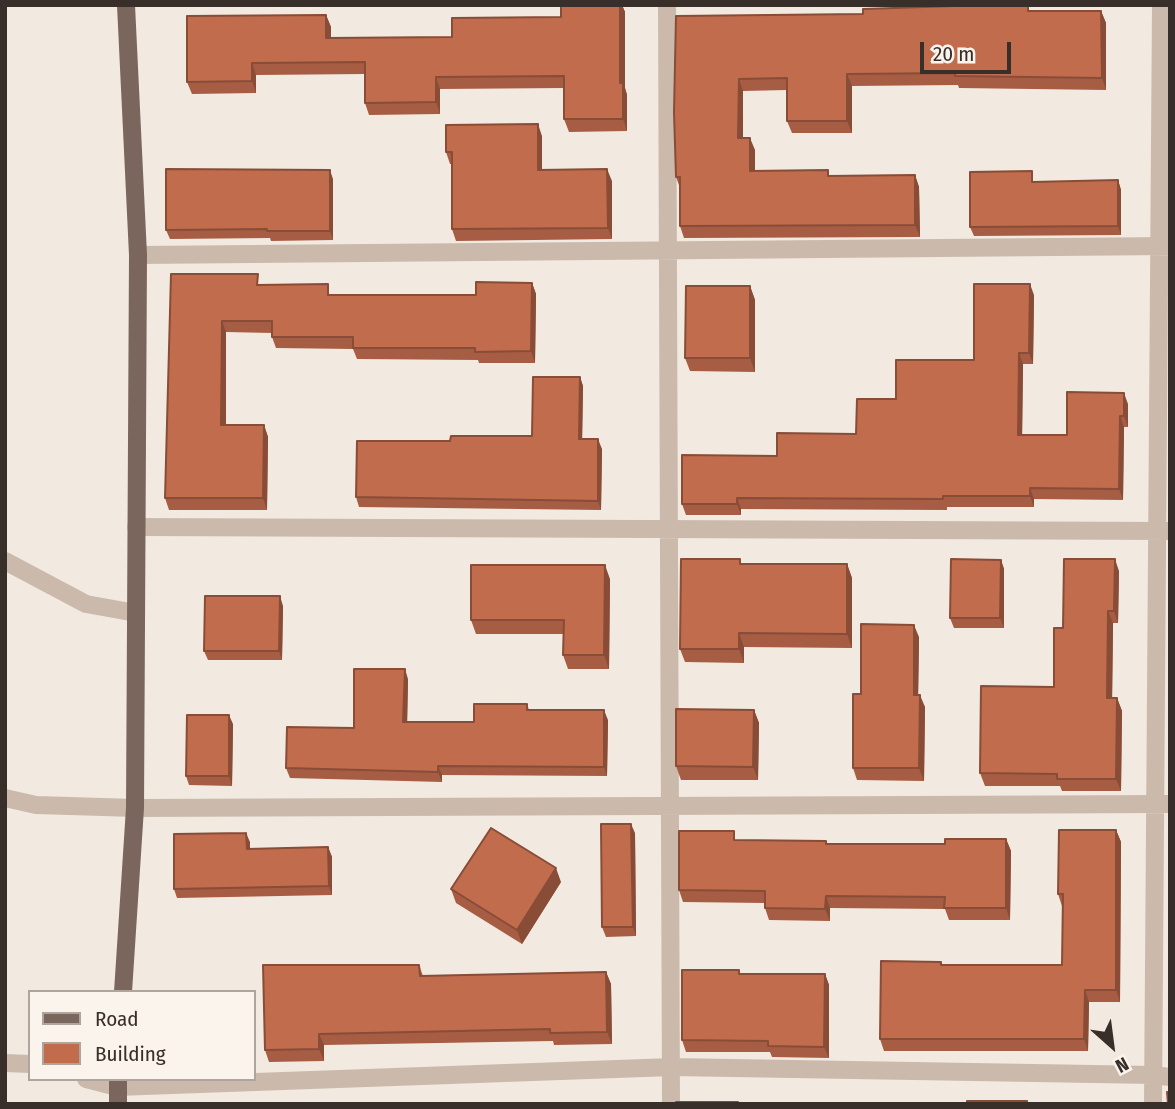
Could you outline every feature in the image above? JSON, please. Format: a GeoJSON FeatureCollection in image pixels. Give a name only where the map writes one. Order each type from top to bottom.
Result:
{"type":"FeatureCollection","features":[{"type":"Feature","properties":{"kind":"main road"},"geometry":{"type":"LineString","coordinates":[[123,990],[135,808],[138,255],[126,5]]}},
{"type":"Feature","properties":{"kind":"street"},"geometry":{"type":"LineString","coordinates":[[667,5],[671,1104]]}},
{"type":"Feature","properties":{"kind":"street"},"geometry":{"type":"LineString","coordinates":[[1153,1104],[1161,1076],[1164,246],[1161,5]]}},
{"type":"Feature","properties":{"kind":"street"},"geometry":{"type":"LineString","coordinates":[[138,255],[1164,246]]}},
{"type":"Feature","properties":{"kind":"street"},"geometry":{"type":"LineString","coordinates":[[136,527],[1163,531]]}},
{"type":"Feature","properties":{"kind":"street"},"geometry":{"type":"LineString","coordinates":[[5,561],[86,604],[136,613]]}},
{"type":"Feature","properties":{"kind":"street"},"geometry":{"type":"LineString","coordinates":[[5,799],[36,805],[135,808],[1162,804]]}},
{"type":"Feature","properties":{"kind":"street"},"geometry":{"type":"LineString","coordinates":[[5,1063],[28,1064]]}},
{"type":"Feature","properties":{"kind":"street"},"geometry":{"type":"LineString","coordinates":[[92,1081],[117,1090],[672,1067],[1161,1076]]}},
{"type":"Feature","properties":{"kind":"building"},"geometry":{"type":"Polygon","coordinates":[[[561,5],[620,5],[623,119],[564,119],[564,76],[436,77],[436,102],[365,103],[365,62],[252,63],[252,81],[187,82],[187,16],[326,15],[326,38],[452,37],[452,18],[561,17],[561,5]]]}},
{"type":"Feature","properties":{"kind":"building"},"geometry":{"type":"Polygon","coordinates":[[[1028,6],[1028,11],[1101,11],[1102,78],[955,76],[955,73],[847,74],[847,121],[787,121],[787,78],[739,79],[738,138],[750,138],[750,171],[828,170],[828,176],[915,175],[915,225],[680,226],[680,177],[676,177],[674,112],[676,16],[863,14],[863,9],[1028,6]]]}},
{"type":"Feature","properties":{"kind":"building"},"geometry":{"type":"Polygon","coordinates":[[[538,124],[538,170],[607,169],[608,228],[452,229],[452,152],[446,152],[446,125],[538,124]]]}},
{"type":"Feature","properties":{"kind":"building"},"geometry":{"type":"Polygon","coordinates":[[[166,169],[330,170],[330,231],[166,230],[166,169]]]}},
{"type":"Feature","properties":{"kind":"building"},"geometry":{"type":"Polygon","coordinates":[[[1032,171],[1032,182],[1118,180],[1118,226],[970,227],[970,172],[1032,171]]]}},
{"type":"Feature","properties":{"kind":"building"},"geometry":{"type":"Polygon","coordinates":[[[171,274],[258,274],[257,285],[328,284],[328,295],[476,295],[476,282],[532,283],[531,351],[353,348],[353,337],[272,337],[272,321],[222,321],[221,425],[264,425],[263,498],[165,498],[171,274]]]}},
{"type":"Feature","properties":{"kind":"building"},"geometry":{"type":"Polygon","coordinates":[[[974,284],[1030,284],[1029,353],[1019,353],[1018,435],[1067,435],[1067,392],[1124,393],[1124,416],[1120,416],[1119,489],[1030,488],[1030,496],[943,496],[943,499],[737,498],[737,504],[682,504],[682,455],[777,456],[777,433],[856,434],[857,399],[896,399],[896,360],[974,360],[974,284]]]}},
{"type":"Feature","properties":{"kind":"building"},"geometry":{"type":"Polygon","coordinates":[[[686,286],[750,286],[750,358],[685,358],[686,286]]]}},
{"type":"Feature","properties":{"kind":"building"},"geometry":{"type":"Polygon","coordinates":[[[533,377],[580,377],[579,439],[598,439],[598,501],[356,497],[357,441],[450,441],[451,436],[532,436],[533,377]]]}},
{"type":"Feature","properties":{"kind":"building"},"geometry":{"type":"Polygon","coordinates":[[[681,559],[740,559],[740,564],[847,564],[847,634],[739,633],[739,649],[680,649],[681,559]]]}},
{"type":"Feature","properties":{"kind":"building"},"geometry":{"type":"Polygon","coordinates":[[[951,559],[1001,560],[1000,618],[950,618],[951,559]]]}},
{"type":"Feature","properties":{"kind":"building"},"geometry":{"type":"Polygon","coordinates":[[[1064,559],[1115,559],[1114,611],[1108,611],[1107,698],[1117,698],[1116,779],[1057,779],[1057,774],[980,773],[981,686],[1054,687],[1054,628],[1063,628],[1064,559]]]}},
{"type":"Feature","properties":{"kind":"building"},"geometry":{"type":"Polygon","coordinates":[[[471,565],[605,565],[604,655],[563,655],[564,620],[471,620],[471,565]]]}},
{"type":"Feature","properties":{"kind":"building"},"geometry":{"type":"Polygon","coordinates":[[[205,596],[280,596],[279,651],[204,651],[205,596]]]}},
{"type":"Feature","properties":{"kind":"building"},"geometry":{"type":"Polygon","coordinates":[[[861,624],[914,625],[914,695],[920,695],[919,768],[853,768],[853,694],[861,694],[861,624]]]}},
{"type":"Feature","properties":{"kind":"building"},"geometry":{"type":"Polygon","coordinates":[[[354,669],[405,669],[403,722],[474,722],[474,704],[527,704],[527,710],[604,710],[604,767],[438,766],[438,772],[286,768],[287,727],[354,728],[354,669]]]}},
{"type":"Feature","properties":{"kind":"building"},"geometry":{"type":"Polygon","coordinates":[[[676,709],[754,710],[753,767],[676,766],[676,709]]]}},
{"type":"Feature","properties":{"kind":"building"},"geometry":{"type":"Polygon","coordinates":[[[187,715],[229,715],[229,776],[186,776],[187,715]]]}},
{"type":"Feature","properties":{"kind":"building"},"geometry":{"type":"Polygon","coordinates":[[[601,824],[631,824],[633,927],[602,927],[601,824]]]}},
{"type":"Feature","properties":{"kind":"building"},"geometry":{"type":"Polygon","coordinates":[[[491,828],[556,868],[517,930],[451,889],[491,828]]]}},
{"type":"Feature","properties":{"kind":"building"},"geometry":{"type":"Polygon","coordinates":[[[1059,830],[1116,830],[1116,990],[1085,990],[1084,1039],[880,1039],[881,961],[941,962],[941,965],[1062,965],[1063,894],[1058,894],[1059,830]]]}},
{"type":"Feature","properties":{"kind":"building"},"geometry":{"type":"Polygon","coordinates":[[[679,831],[734,831],[734,840],[826,841],[826,844],[945,844],[945,839],[1006,839],[1006,908],[944,908],[945,897],[826,896],[825,909],[765,908],[765,891],[679,890],[679,831]]]}},
{"type":"Feature","properties":{"kind":"building"},"geometry":{"type":"Polygon","coordinates":[[[246,833],[247,849],[328,847],[329,886],[174,889],[174,834],[246,833]]]}},
{"type":"Feature","properties":{"kind":"building"},"geometry":{"type":"Polygon","coordinates":[[[263,965],[419,965],[420,976],[606,972],[607,1032],[550,1033],[550,1029],[319,1034],[319,1049],[265,1050],[263,965]]]}},
{"type":"Feature","properties":{"kind":"building"},"geometry":{"type":"Polygon","coordinates":[[[682,970],[739,970],[739,974],[825,974],[824,1047],[768,1046],[768,1041],[682,1040],[682,970]]]}},
{"type":"Feature","properties":{"kind":"building"},"geometry":{"type":"Polygon","coordinates":[[[967,1101],[1027,1101],[1027,1104],[967,1104],[967,1101]]]}},
{"type":"Feature","properties":{"kind":"building"},"geometry":{"type":"Polygon","coordinates":[[[738,1102],[738,1104],[676,1104],[738,1102]]]}}]}
